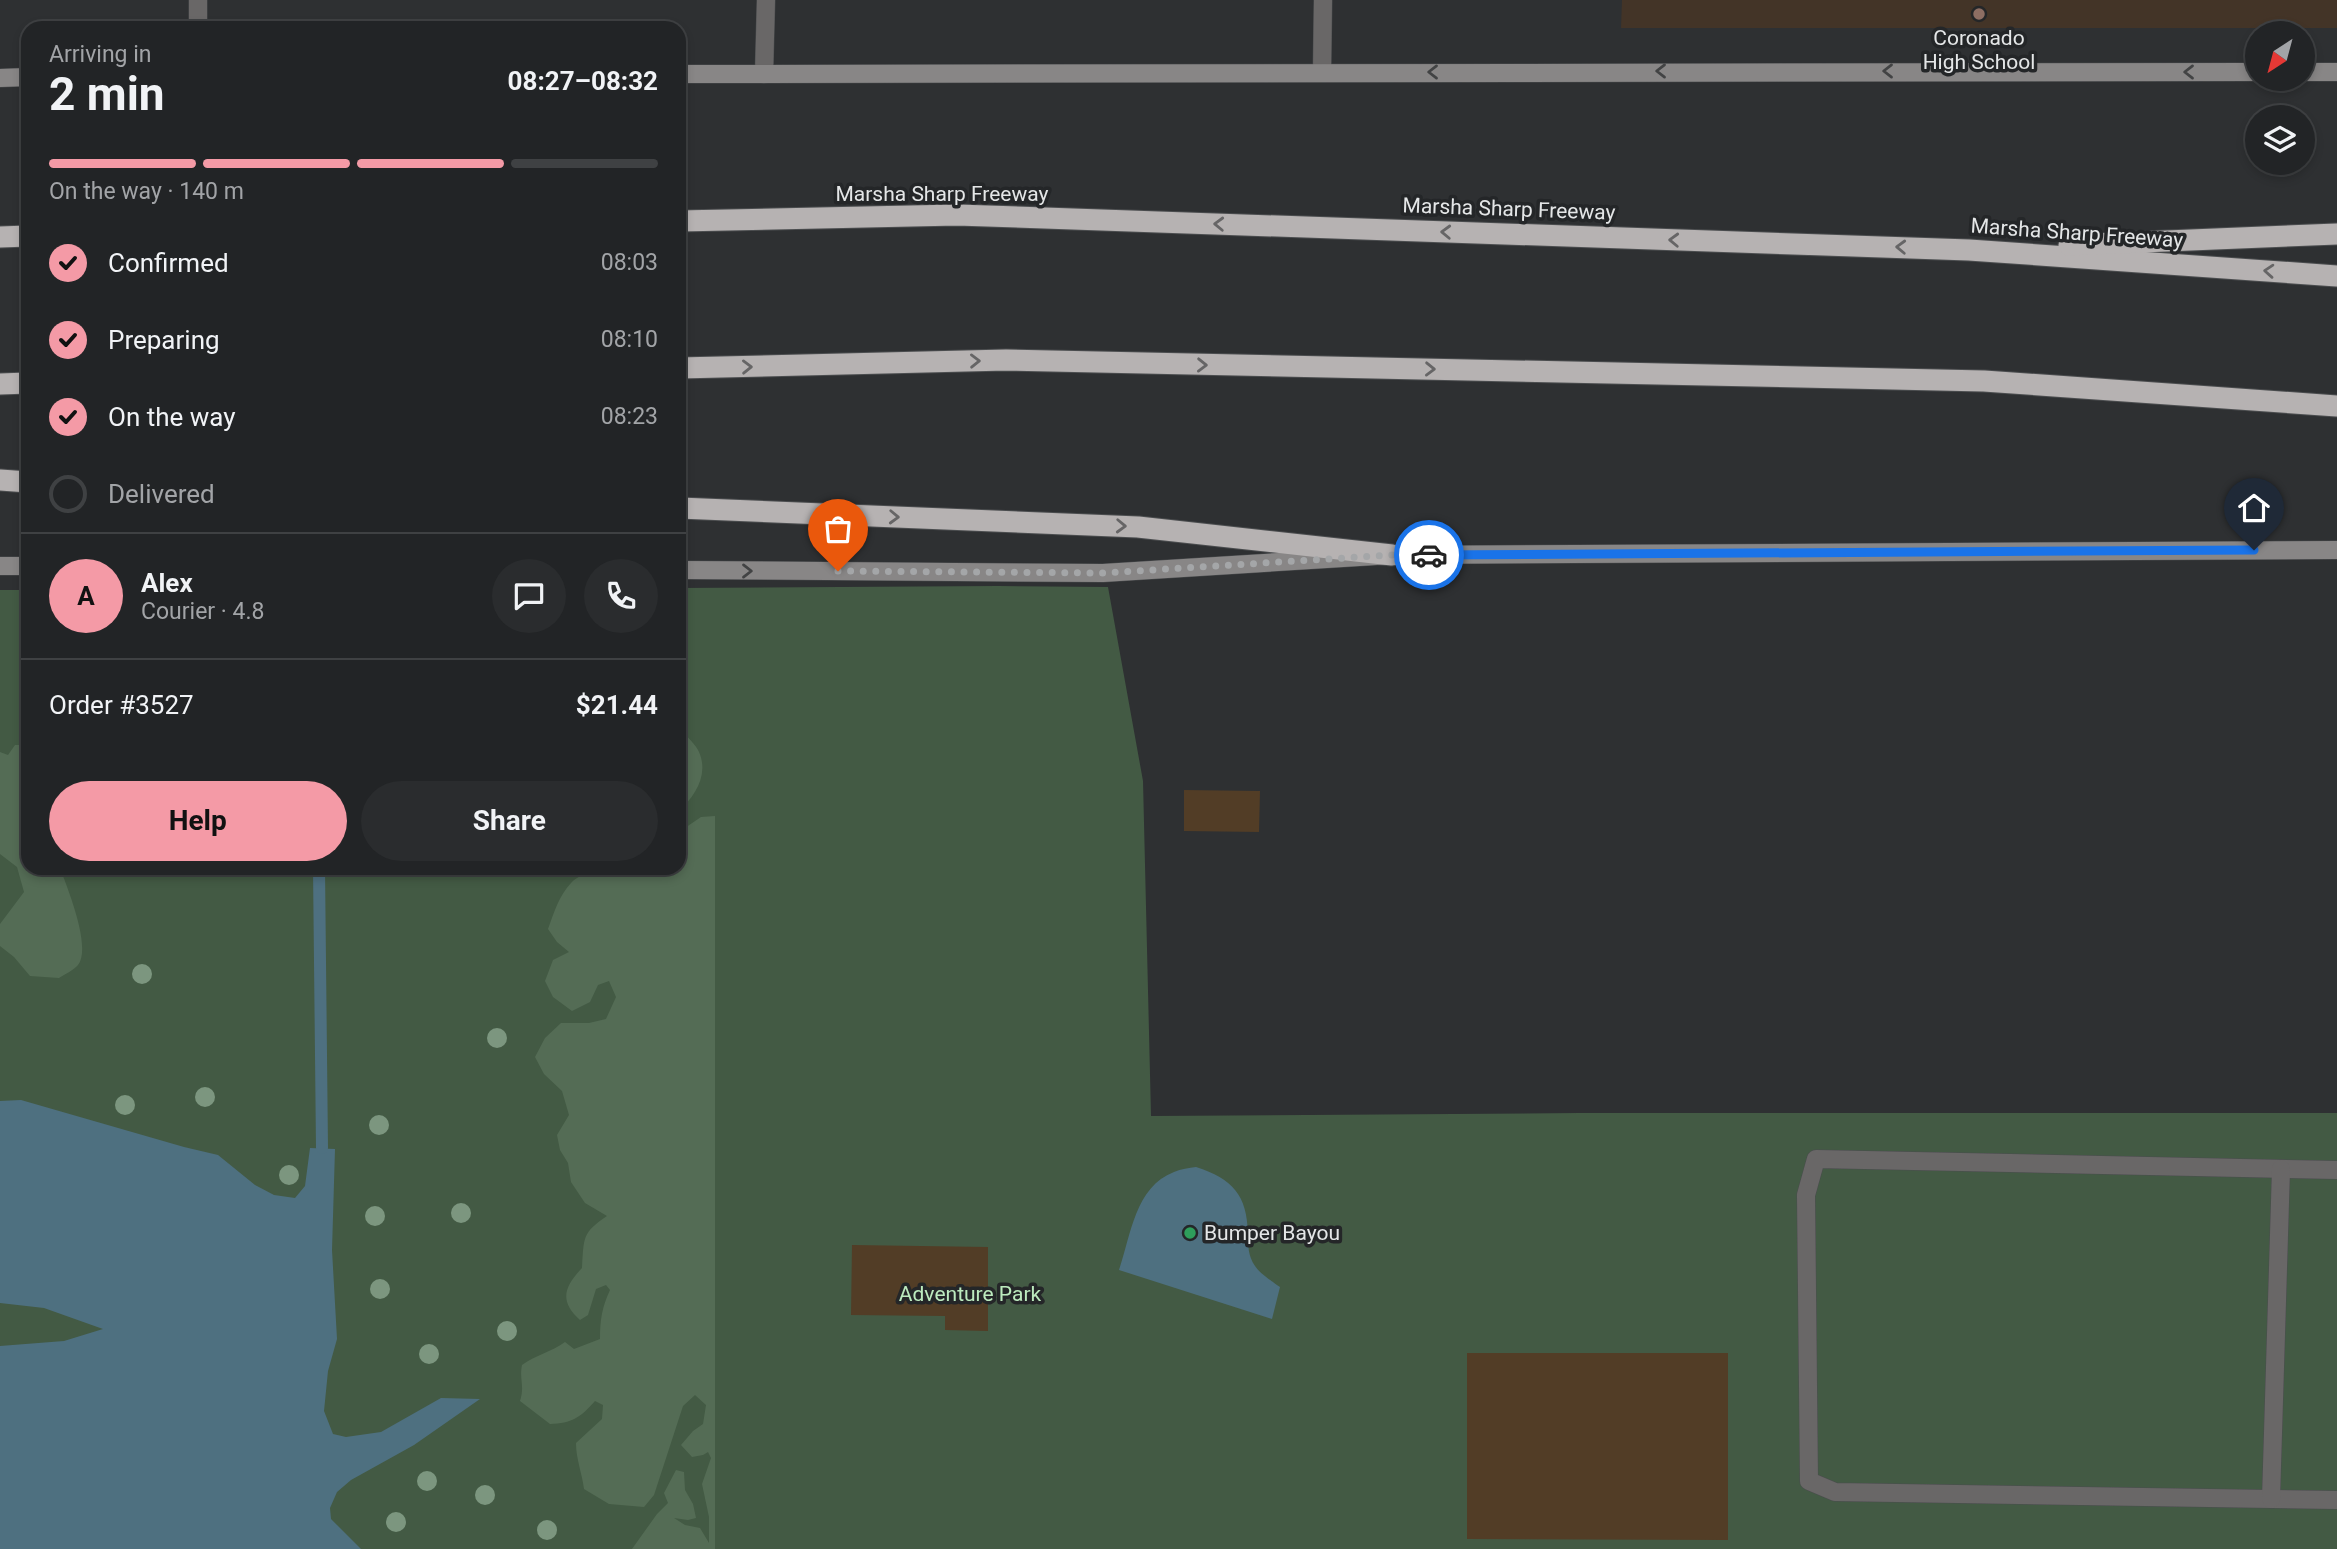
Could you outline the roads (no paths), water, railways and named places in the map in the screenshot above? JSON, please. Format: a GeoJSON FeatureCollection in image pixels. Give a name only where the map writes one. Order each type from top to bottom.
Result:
{"type":"FeatureCollection","features":[{"type":"Feature","properties":{"kind":"highway","name":"Marsha Sharp Freeway"},"geometry":{"type":"LineString","coordinates":[[686,221],[957,215],[1969,250],[2337,276]]}},
{"type":"Feature","properties":{"kind":"highway"},"geometry":{"type":"LineString","coordinates":[[1969,250],[2337,234]]}},
{"type":"Feature","properties":{"kind":"highway"},"geometry":{"type":"LineString","coordinates":[[0,237],[21,236]]}},
{"type":"Feature","properties":{"kind":"highway"},"geometry":{"type":"LineString","coordinates":[[686,368],[1006,360],[1970,380],[2337,406]]}},
{"type":"Feature","properties":{"kind":"highway"},"geometry":{"type":"LineString","coordinates":[[0,384],[21,383]]}},
{"type":"Feature","properties":{"kind":"highway"},"geometry":{"type":"LineString","coordinates":[[0,480],[21,482]]}},
{"type":"Feature","properties":{"kind":"highway"},"geometry":{"type":"LineString","coordinates":[[686,508],[1138,527],[1392,555]]}},
{"type":"Feature","properties":{"kind":"main road"},"geometry":{"type":"LineString","coordinates":[[686,74],[2245,72]]}},
{"type":"Feature","properties":{"kind":"main road"},"geometry":{"type":"LineString","coordinates":[[2315,72],[2337,72]]}},
{"type":"Feature","properties":{"kind":"main road"},"geometry":{"type":"LineString","coordinates":[[0,78],[21,77]]}},
{"type":"Feature","properties":{"kind":"main road"},"geometry":{"type":"LineString","coordinates":[[686,570],[1103,573],[1392,555],[2337,550]]}},
{"type":"Feature","properties":{"kind":"main road"},"geometry":{"type":"LineString","coordinates":[[0,566],[21,566]]}},
{"type":"Feature","properties":{"kind":"street"},"geometry":{"type":"LineString","coordinates":[[198,0],[198,21]]}},
{"type":"Feature","properties":{"kind":"street"},"geometry":{"type":"LineString","coordinates":[[765,74],[766,0]]}},
{"type":"Feature","properties":{"kind":"street"},"geometry":{"type":"LineString","coordinates":[[1322,72],[1323,0]]}},
{"type":"Feature","properties":{"kind":"street"},"geometry":{"type":"LineString","coordinates":[[2337,1170],[1816,1159],[1806,1195],[1809,1480],[1835,1492],[2337,1500]]}},
{"type":"Feature","properties":{"kind":"street"},"geometry":{"type":"LineString","coordinates":[[2271,1499],[2281,1169]]}},
{"type":"Feature","properties":{"kind":"water"},"geometry":{"type":"Polygon","coordinates":[[[21,1100],[218,1155],[255,1185],[274,1195],[295,1198],[305,1186],[310,1148],[335,1149],[332,1250],[337,1339],[328,1371],[324,1411],[333,1434],[346,1437],[381,1432],[441,1398],[480,1399],[414,1445],[351,1480],[337,1492],[330,1508],[331,1519],[361,1549],[0,1549],[0,1346],[64,1341],[103,1329],[44,1308],[0,1303],[0,1101],[21,1100]]]}},
{"type":"Feature","properties":{"kind":"water","name":"Bumper Bayou"},"geometry":{"type":"Polygon","coordinates":[[[1196,1167],[1220,1177],[1236,1190],[1241,1199],[1247,1220],[1251,1258],[1260,1272],[1280,1287],[1272,1319],[1119,1270],[1136,1214],[1151,1189],[1174,1172],[1196,1167]]]}},
{"type":"Feature","properties":{"kind":"waterway"},"geometry":{"type":"LineString","coordinates":[[319,875],[322,1148]]}},
{"type":"Feature","properties":{"kind":"place","name":"Coronado High School"},"geometry":{"type":"Point","coordinates":[1979,14]}},
{"type":"Feature","properties":{"kind":"place","name":"Bumper Bayou"},"geometry":{"type":"Point","coordinates":[1190,1233]}},
{"type":"Feature","properties":{"kind":"park label","name":"Adventure Park"},"geometry":{"type":"Point","coordinates":[970,1294]}}]}
